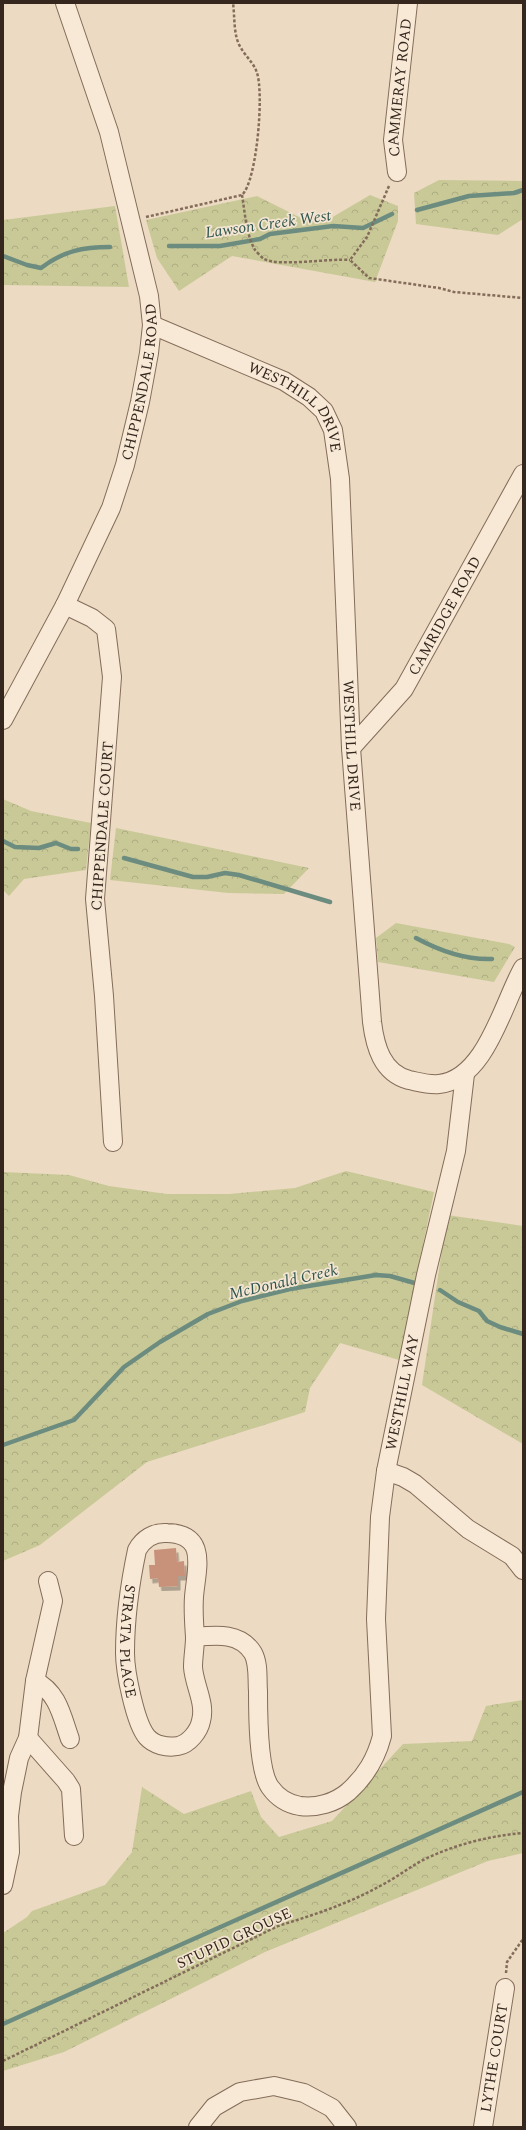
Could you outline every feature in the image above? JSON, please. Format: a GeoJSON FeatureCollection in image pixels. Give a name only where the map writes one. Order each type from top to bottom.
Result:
{"type":"FeatureCollection","features":[{"type":"Feature","properties":{"kind":"street","name":"CHIPPENDALE ROAD"},"geometry":{"type":"LineString","coordinates":[[3,720],[66,605],[111,508],[125,465],[149,353],[152,325],[149,296],[109,132],[65,3]]}},
{"type":"Feature","properties":{"kind":"street","name":"CAMMERAY ROAD"},"geometry":{"type":"LineString","coordinates":[[397,172],[393,140],[408,3]]}},
{"type":"Feature","properties":{"kind":"street","name":"WESTHILL DRIVE"},"geometry":{"type":"LineString","coordinates":[[152,325],[284,382],[309,397],[324,411],[333,430],[340,479],[351,748],[372,1022],[379,1054],[389,1068],[406,1079],[428,1085],[441,1084],[465,1074],[482,1054],[513,985],[523,968]]}},
{"type":"Feature","properties":{"kind":"street","name":"CAMRIDGE ROAD"},"geometry":{"type":"LineString","coordinates":[[351,748],[404,689],[523,474]]}},
{"type":"Feature","properties":{"kind":"street","name":"CHIPPENDALE COURT"},"geometry":{"type":"LineString","coordinates":[[66,605],[92,618],[106,629],[110,649],[112,677],[95,899],[104,996],[113,1142]]}},
{"type":"Feature","properties":{"kind":"street","name":"WESTHILL WAY"},"geometry":{"type":"LineString","coordinates":[[195,1637],[234,1637],[248,1647],[254,1654],[257,1667],[258,1723],[264,1774],[269,1786],[286,1802],[306,1807],[329,1803],[342,1796],[358,1783],[369,1770],[377,1754],[382,1736],[376,1596],[380,1517],[386,1471],[426,1275],[456,1151],[465,1074]]}},
{"type":"Feature","properties":{"kind":"street"},"geometry":{"type":"LineString","coordinates":[[386,1471],[403,1477],[415,1484],[468,1529],[512,1556],[523,1570]]}},
{"type":"Feature","properties":{"kind":"street","name":"STRATA PLACE"},"geometry":{"type":"LineString","coordinates":[[173,1533],[181,1535],[187,1538],[196,1549],[199,1564],[194,1602],[195,1637],[193,1668],[202,1711],[202,1720],[198,1729],[187,1743],[173,1747],[159,1745],[147,1737],[141,1728],[130,1691],[125,1654],[129,1604],[137,1550],[140,1543],[156,1534],[173,1533]]}},
{"type":"Feature","properties":{"kind":"street"},"geometry":{"type":"LineString","coordinates":[[3,1885],[10,1852],[9,1816],[12,1792],[19,1758],[28,1738],[35,1680],[53,1601],[48,1581]]}},
{"type":"Feature","properties":{"kind":"street"},"geometry":{"type":"LineString","coordinates":[[35,1680],[50,1692],[57,1702],[70,1739]]}},
{"type":"Feature","properties":{"kind":"street"},"geometry":{"type":"LineString","coordinates":[[28,1738],[66,1781],[71,1790],[74,1836]]}},
{"type":"Feature","properties":{"kind":"street","name":"LYTHE COURT"},"geometry":{"type":"LineString","coordinates":[[483,2127],[505,1988]]}},
{"type":"Feature","properties":{"kind":"street"},"geometry":{"type":"LineString","coordinates":[[198,2127],[214,2107],[240,2092],[274,2086],[304,2093],[316,2099],[332,2108],[347,2127]]}},
{"type":"Feature","properties":{"kind":"path"},"geometry":{"type":"LineString","coordinates":[[234,3],[237,40],[257,73],[261,91],[254,166],[251,180],[242,195],[250,236],[255,250],[264,259],[288,262],[338,258],[350,260],[369,278],[426,286],[454,292],[523,298]]}},
{"type":"Feature","properties":{"kind":"path"},"geometry":{"type":"LineString","coordinates":[[350,260],[366,237],[386,192]]}},
{"type":"Feature","properties":{"kind":"path"},"geometry":{"type":"LineString","coordinates":[[143,217],[242,195]]}},
{"type":"Feature","properties":{"kind":"path","name":"STUPID GROUSE"},"geometry":{"type":"LineString","coordinates":[[3,2061],[278,1926],[322,1912],[379,1887],[422,1861],[471,1841],[503,1834],[523,1833]]}},
{"type":"Feature","properties":{"kind":"path"},"geometry":{"type":"LineString","coordinates":[[505,1988],[507,1962],[523,1939]]}},
{"type":"Feature","properties":{"kind":"green space"},"geometry":{"type":"Polygon","coordinates":[[[439,180],[523,181],[523,219],[498,235],[416,224],[414,193],[439,180]]]}},
{"type":"Feature","properties":{"kind":"green space"},"geometry":{"type":"Polygon","coordinates":[[[370,195],[398,206],[398,221],[375,282],[232,256],[179,291],[157,258],[146,220],[257,196],[309,222],[331,218],[370,195]]]}},
{"type":"Feature","properties":{"kind":"green space"},"geometry":{"type":"Polygon","coordinates":[[[115,206],[129,287],[3,285],[3,220],[115,206]]]}},
{"type":"Feature","properties":{"kind":"green space"},"geometry":{"type":"Polygon","coordinates":[[[3,799],[31,811],[91,823],[86,870],[24,879],[9,896],[3,890],[3,799]]]}},
{"type":"Feature","properties":{"kind":"green space"},"geometry":{"type":"Polygon","coordinates":[[[116,828],[309,868],[284,894],[228,893],[110,880],[116,828]]]}},
{"type":"Feature","properties":{"kind":"green space"},"geometry":{"type":"Polygon","coordinates":[[[396,923],[509,944],[515,947],[494,982],[378,962],[376,938],[396,923]]]}},
{"type":"Feature","properties":{"kind":"green space"},"geometry":{"type":"Polygon","coordinates":[[[346,1171],[434,1192],[399,1360],[340,1343],[310,1388],[305,1412],[147,1462],[40,1545],[3,1561],[3,1172],[69,1175],[109,1186],[167,1194],[229,1194],[295,1188],[346,1171]]]}},
{"type":"Feature","properties":{"kind":"green space"},"geometry":{"type":"Polygon","coordinates":[[[447,1215],[523,1226],[523,1444],[422,1385],[447,1215]]]}},
{"type":"Feature","properties":{"kind":"green space"},"geometry":{"type":"Polygon","coordinates":[[[523,1700],[523,1853],[488,1861],[265,1952],[64,2052],[3,2071],[3,1933],[27,1917],[32,1911],[105,1885],[132,1852],[142,1787],[184,1814],[251,1791],[261,1817],[279,1837],[332,1821],[403,1744],[472,1741],[486,1706],[523,1700]]]}},
{"type":"Feature","properties":{"kind":"building"},"geometry":{"type":"Polygon","coordinates":[[[176,1548],[177,1562],[184,1561],[185,1576],[178,1576],[178,1586],[159,1587],[158,1578],[150,1579],[149,1565],[155,1565],[154,1550],[176,1548]]]}},
{"type":"Feature","properties":{"kind":"waterway","name":"Lawson Creek West"},"geometry":{"type":"LineString","coordinates":[[417,210],[469,196],[514,193],[523,190]]}},
{"type":"Feature","properties":{"kind":"waterway","name":"Lawson Creek West"},"geometry":{"type":"LineString","coordinates":[[169,246],[220,246],[260,239],[270,234],[333,226],[363,228],[392,214]]}},
{"type":"Feature","properties":{"kind":"waterway","name":"Lawson Creek West"},"geometry":{"type":"LineString","coordinates":[[3,256],[27,265],[41,268],[49,262],[74,251],[110,247]]}},
{"type":"Feature","properties":{"kind":"waterway"},"geometry":{"type":"LineString","coordinates":[[3,841],[15,847],[39,848],[56,843],[71,849],[78,849]]}},
{"type":"Feature","properties":{"kind":"waterway"},"geometry":{"type":"LineString","coordinates":[[124,858],[193,877],[207,877],[225,873],[239,875],[330,902]]}},
{"type":"Feature","properties":{"kind":"waterway"},"geometry":{"type":"LineString","coordinates":[[416,938],[453,954],[472,958],[492,959]]}},
{"type":"Feature","properties":{"kind":"waterway","name":"McDonald Creek"},"geometry":{"type":"LineString","coordinates":[[3,1445],[74,1420],[124,1367],[160,1342],[208,1314],[242,1301],[290,1289],[376,1275],[390,1276],[418,1284]]}},
{"type":"Feature","properties":{"kind":"waterway","name":"McDonald Creek"},"geometry":{"type":"LineString","coordinates":[[440,1290],[458,1302],[479,1311],[487,1321],[500,1327],[523,1334]]}},
{"type":"Feature","properties":{"kind":"waterway"},"geometry":{"type":"LineString","coordinates":[[3,2024],[523,1792]]}}]}
